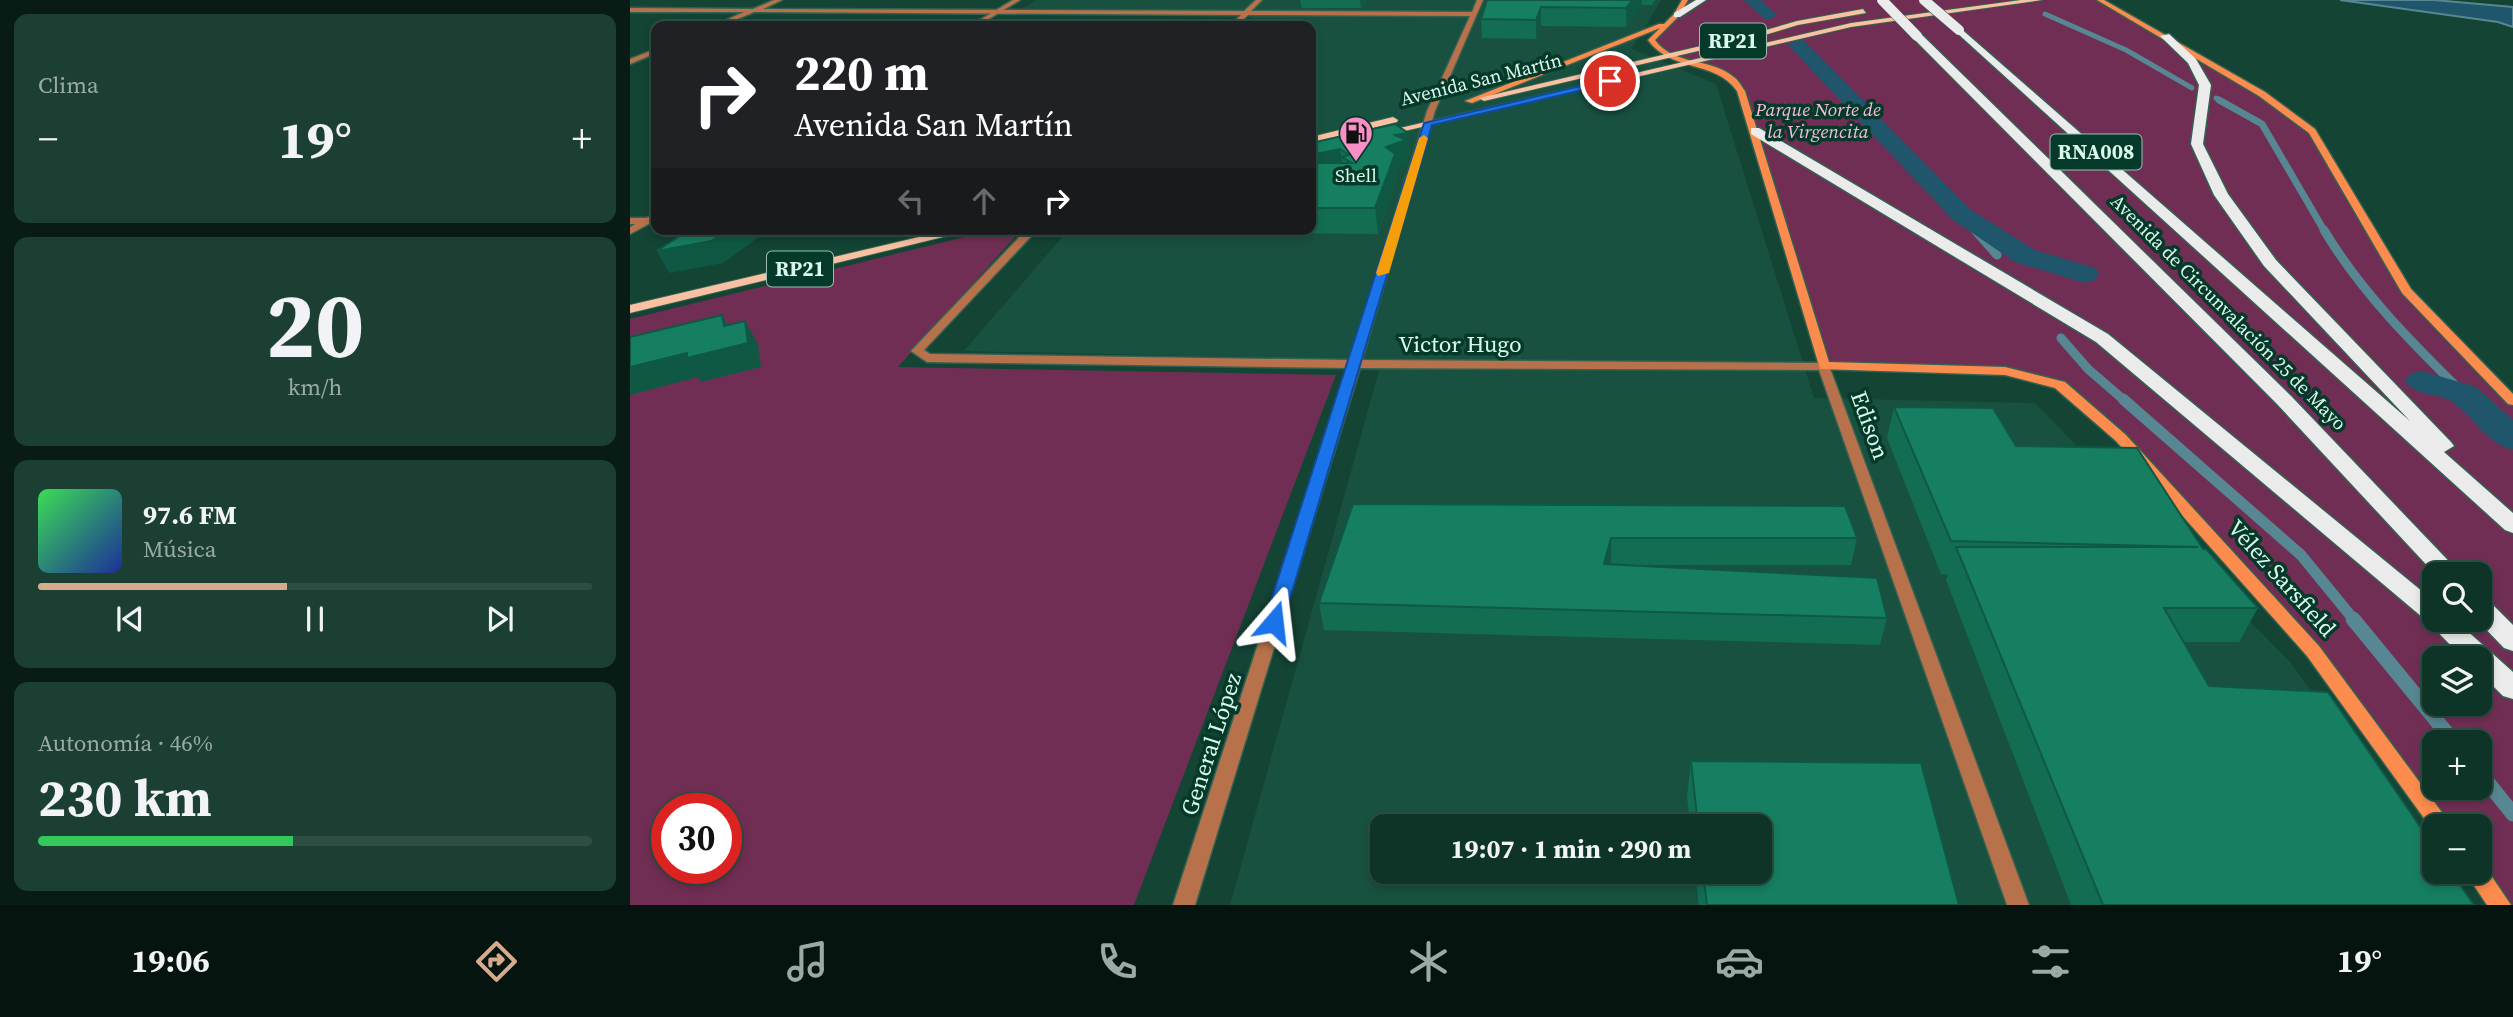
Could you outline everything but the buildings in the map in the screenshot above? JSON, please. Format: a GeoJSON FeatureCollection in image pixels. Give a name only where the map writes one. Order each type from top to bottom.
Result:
{"type":"FeatureCollection","features":[{"type":"Feature","properties":{"kind":"highway"},"geometry":{"type":"LineString","coordinates":[[1673,18],[1702,0]]}},
{"type":"Feature","properties":{"kind":"highway","name":"Avenida de Circunvalación 25 de Mayo"},"geometry":{"type":"LineString","coordinates":[[1930,1],[1959,30],[2513,525]]}},
{"type":"Feature","properties":{"kind":"highway","name":"Avenida de Circunvalación 25 de Mayo"},"geometry":{"type":"LineString","coordinates":[[1881,4],[1917,36],[2205,321],[2437,562]]}},
{"type":"Feature","properties":{"kind":"highway"},"geometry":{"type":"LineString","coordinates":[[2165,36],[2192,61],[2205,85],[2197,144],[2221,195],[2270,263],[2513,517]]}},
{"type":"Feature","properties":{"kind":"highway"},"geometry":{"type":"LineString","coordinates":[[1755,131],[2102,338],[2422,605]]}},
{"type":"Feature","properties":{"kind":"highway"},"geometry":{"type":"LineString","coordinates":[[2492,620],[2513,642]]}},
{"type":"Feature","properties":{"kind":"highway"},"geometry":{"type":"LineString","coordinates":[[2452,632],[2513,688]]}},
{"type":"Feature","properties":{"kind":"main road"},"geometry":{"type":"LineString","coordinates":[[1668,55],[1656,50],[1651,40],[1673,18],[1685,0]]}},
{"type":"Feature","properties":{"kind":"main road","name":"Avenida San Martín"},"geometry":{"type":"LineString","coordinates":[[1316,139],[1688,63],[1851,25],[2038,0]]}},
{"type":"Feature","properties":{"kind":"main road"},"geometry":{"type":"LineString","coordinates":[[2100,0],[2262,94],[2312,131],[2406,291],[2513,401]]}},
{"type":"Feature","properties":{"kind":"main road"},"geometry":{"type":"LineString","coordinates":[[1881,4],[1930,1]]}},
{"type":"Feature","properties":{"kind":"main road","name":"Avenida San Martín"},"geometry":{"type":"LineString","coordinates":[[1316,149],[1429,117],[1469,101],[1797,23],[1868,10]]}},
{"type":"Feature","properties":{"kind":"main road"},"geometry":{"type":"LineString","coordinates":[[1469,101],[1527,76],[1594,55],[1673,18]]}},
{"type":"Feature","properties":{"kind":"main road","name":"Edison"},"geometry":{"type":"LineString","coordinates":[[1668,55],[1731,78],[1741,91],[1824,366]]}},
{"type":"Feature","properties":{"kind":"main road","name":"RP21"},"geometry":{"type":"LineString","coordinates":[[630,297],[896,235]]}},
{"type":"Feature","properties":{"kind":"main road","name":"RP21"},"geometry":{"type":"LineString","coordinates":[[630,309],[944,235]]}},
{"type":"Feature","properties":{"kind":"main road","name":"Vélez Sarsfield"},"geometry":{"type":"LineString","coordinates":[[1824,366],[2006,371],[2060,385],[2121,438],[2313,651],[2433,814]]}},
{"type":"Feature","properties":{"kind":"main road"},"geometry":{"type":"LineString","coordinates":[[2485,884],[2500,905]]}},
{"type":"Feature","properties":{"kind":"street"},"geometry":{"type":"LineString","coordinates":[[728,21],[779,0]]}},
{"type":"Feature","properties":{"kind":"street"},"geometry":{"type":"LineString","coordinates":[[981,21],[1017,0]]}},
{"type":"Feature","properties":{"kind":"street"},"geometry":{"type":"LineString","coordinates":[[1238,21],[1259,0]]}},
{"type":"Feature","properties":{"kind":"street","name":"General López"},"geometry":{"type":"LineString","coordinates":[[1184,905],[1355,364],[1429,117],[1480,0]]}},
{"type":"Feature","properties":{"kind":"street"},"geometry":{"type":"LineString","coordinates":[[630,10],[1474,14]]}},
{"type":"Feature","properties":{"kind":"street"},"geometry":{"type":"LineString","coordinates":[[630,62],[651,53]]}},
{"type":"Feature","properties":{"kind":"street"},"geometry":{"type":"LineString","coordinates":[[630,221],[651,219]]}},
{"type":"Feature","properties":{"kind":"street"},"geometry":{"type":"LineString","coordinates":[[630,231],[651,220]]}},
{"type":"Feature","properties":{"kind":"street","name":"Victor Hugo"},"geometry":{"type":"LineString","coordinates":[[1027,235],[918,351],[927,358],[1355,364],[1824,366]]}},
{"type":"Feature","properties":{"kind":"street","name":"Edison"},"geometry":{"type":"LineString","coordinates":[[1824,366],[2018,905]]}},
{"type":"Feature","properties":{"kind":"shaded area"},"geometry":{"type":"Polygon","coordinates":[[[1036,0],[1661,0],[1632,49],[1716,84],[1814,398],[2035,403],[2291,663],[2422,849],[2422,884],[2446,884],[2461,905],[1230,905],[1382,360],[964,351],[1064,235],[1316,235],[1316,21],[1249,21],[1257,11],[1023,8],[1036,0]]]}},
{"type":"Feature","properties":{"kind":"green space","name":"Parque Norte de la Virgencita"},"geometry":{"type":"Polygon","coordinates":[[[1685,0],[2100,0],[2262,94],[2312,131],[2406,291],[2513,401],[2513,905],[2500,905],[2485,884],[2492,884],[2492,814],[2433,814],[2423,800],[2492,800],[2492,730],[2422,730],[2422,799],[2313,651],[2121,438],[2060,385],[2005,371],[1824,366],[1741,91],[1731,78],[1722,73],[1677,60],[1658,49],[1651,40],[1685,0]]]}},
{"type":"Feature","properties":{"kind":"green space"},"geometry":{"type":"Polygon","coordinates":[[[973,235],[1017,235],[898,367],[1336,375],[1134,905],[630,905],[630,319],[973,235]]]}},
{"type":"Feature","properties":{"kind":"water"},"geometry":{"type":"Polygon","coordinates":[[[2340,0],[2434,0],[2513,7],[2513,27],[2498,22],[2340,0]]]}},
{"type":"Feature","properties":{"kind":"waterway"},"geometry":{"type":"LineString","coordinates":[[1752,0],[1769,15]]}},
{"type":"Feature","properties":{"kind":"waterway"},"geometry":{"type":"LineString","coordinates":[[2045,14],[2126,50],[2192,88]]}},
{"type":"Feature","properties":{"kind":"waterway"},"geometry":{"type":"LineString","coordinates":[[1797,44],[1962,215],[2025,256],[2085,274]]}},
{"type":"Feature","properties":{"kind":"waterway"},"geometry":{"type":"LineString","coordinates":[[2216,98],[2222,101]]}},
{"type":"Feature","properties":{"kind":"waterway"},"geometry":{"type":"LineString","coordinates":[[2219,100],[2262,124],[2325,232]]}},
{"type":"Feature","properties":{"kind":"waterway"},"geometry":{"type":"LineString","coordinates":[[1962,215],[1977,232]]}},
{"type":"Feature","properties":{"kind":"waterway"},"geometry":{"type":"LineString","coordinates":[[1975,230],[1997,255]]}},
{"type":"Feature","properties":{"kind":"waterway"},"geometry":{"type":"LineString","coordinates":[[2324,230],[2371,296],[2464,394]]}},
{"type":"Feature","properties":{"kind":"waterway"},"geometry":{"type":"LineString","coordinates":[[2061,338],[2088,369],[2125,401]]}},
{"type":"Feature","properties":{"kind":"waterway"},"geometry":{"type":"LineString","coordinates":[[2422,381],[2464,394],[2513,439]]}},
{"type":"Feature","properties":{"kind":"waterway"},"geometry":{"type":"LineString","coordinates":[[2123,399],[2301,555],[2355,621]]}},
{"type":"Feature","properties":{"kind":"waterway"},"geometry":{"type":"LineString","coordinates":[[2353,619],[2444,730]]}},
{"type":"Feature","properties":{"kind":"waterway"},"geometry":{"type":"LineString","coordinates":[[2492,788],[2513,814]]}},
{"type":"Feature","properties":{"kind":"slow traffic"},"geometry":{"type":"LineString","coordinates":[[1383,273],[1424,138]]}},
{"type":"Feature","properties":{"kind":"place","name":"Shell"},"geometry":{"type":"Point","coordinates":[1356,163]}},
{"type":"Feature","properties":{"kind":"route"},"geometry":{"type":"LineString","coordinates":[[1274,622],[1428,123],[1610,81]]}}]}
